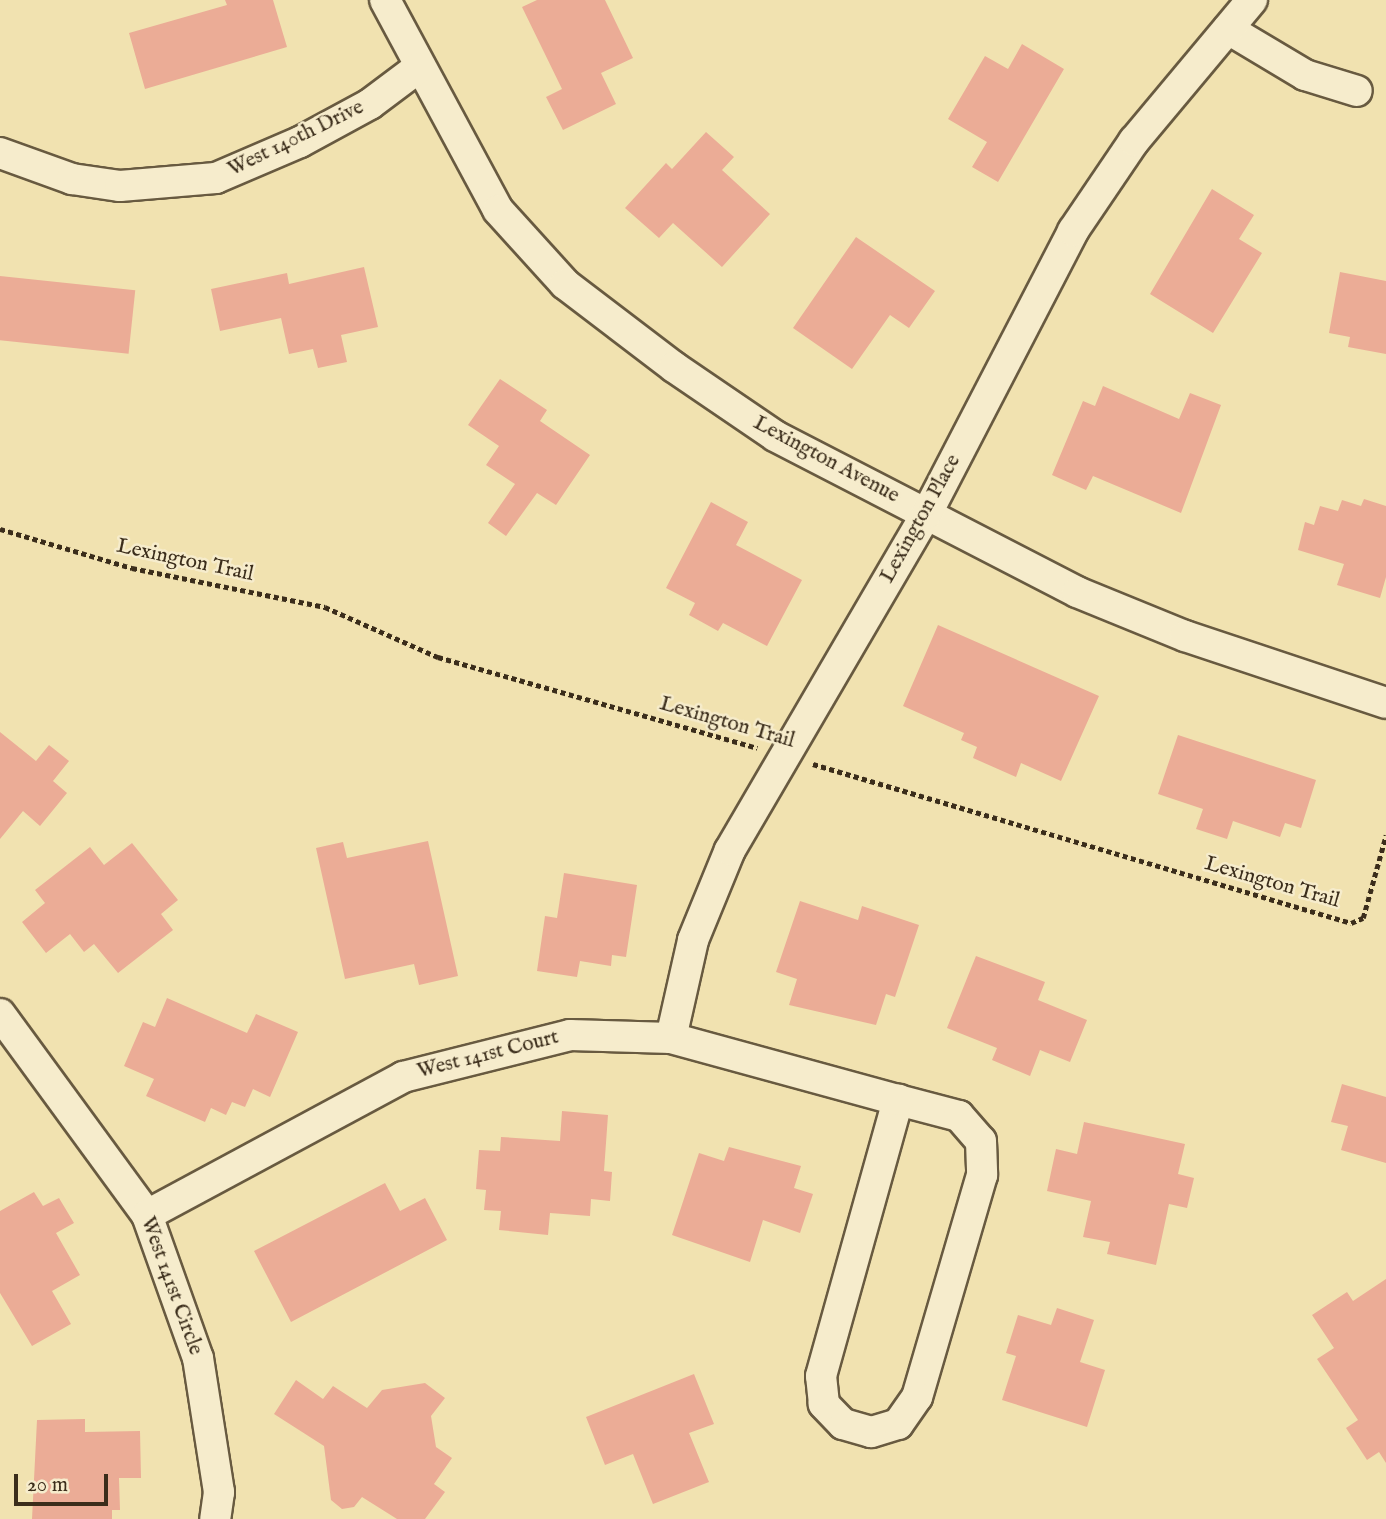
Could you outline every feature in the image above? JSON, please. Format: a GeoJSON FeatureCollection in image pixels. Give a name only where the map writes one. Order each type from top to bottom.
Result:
{"type":"FeatureCollection","features":[{"type":"Feature","properties":{"kind":"street","name":"Lexington Avenue"},"geometry":{"type":"LineString","coordinates":[[385,0],[418,68],[498,210],[565,284],[775,436],[1077,592],[1185,636],[1386,703]]}},
{"type":"Feature","properties":{"kind":"street","name":"Lexington Place"},"geometry":{"type":"LineString","coordinates":[[671,1038],[693,940],[730,850],[788,757],[828,677],[926,513],[1073,231],[1134,141],[1252,0]]}},
{"type":"Feature","properties":{"kind":"street"},"geometry":{"type":"LineString","coordinates":[[1228,29],[1305,75],[1357,91]]}},
{"type":"Feature","properties":{"kind":"street","name":"West 140th Drive"},"geometry":{"type":"LineString","coordinates":[[0,153],[72,179],[120,186],[216,178],[300,142],[370,104],[418,68]]}},
{"type":"Feature","properties":{"kind":"street","name":"West 141st Circle"},"geometry":{"type":"LineString","coordinates":[[0,1014],[147,1215],[198,1358],[219,1492],[215,1519]]}},
{"type":"Feature","properties":{"kind":"street","name":"West 141st Court"},"geometry":{"type":"LineString","coordinates":[[147,1215],[403,1077],[570,1035],[671,1038],[959,1116],[981,1141],[982,1175],[917,1398],[898,1424],[871,1432],[843,1424],[824,1404],[821,1377],[898,1100]]}},
{"type":"Feature","properties":{"kind":"path","name":"Lexington Trail"},"geometry":{"type":"LineString","coordinates":[[0,528],[132,569],[325,607],[438,657],[1351,923],[1363,918],[1386,835]]}},
{"type":"Feature","properties":{"kind":"building"},"geometry":{"type":"Polygon","coordinates":[[[225,0],[273,0],[287,47],[145,89],[129,33],[227,5],[225,0]]]}},
{"type":"Feature","properties":{"kind":"building"},"geometry":{"type":"Polygon","coordinates":[[[537,0],[605,0],[633,58],[601,73],[616,104],[563,130],[546,97],[562,89],[522,7],[537,0]]]}},
{"type":"Feature","properties":{"kind":"building"},"geometry":{"type":"Polygon","coordinates":[[[1022,44],[1064,69],[998,182],[972,167],[987,142],[948,119],[985,56],[1008,69],[1022,44]]]}},
{"type":"Feature","properties":{"kind":"building"},"geometry":{"type":"Polygon","coordinates":[[[706,132],[734,157],[722,170],[770,214],[722,267],[673,223],[659,238],[625,208],[666,163],[672,169],[706,132]]]}},
{"type":"Feature","properties":{"kind":"building"},"geometry":{"type":"Polygon","coordinates":[[[1212,189],[1254,215],[1239,239],[1262,253],[1213,333],[1150,294],[1212,189]]]}},
{"type":"Feature","properties":{"kind":"building"},"geometry":{"type":"Polygon","coordinates":[[[856,237],[935,291],[909,328],[890,315],[852,369],[793,328],[856,237]]]}},
{"type":"Feature","properties":{"kind":"building"},"geometry":{"type":"Polygon","coordinates":[[[364,267],[378,327],[341,335],[347,362],[318,368],[313,349],[289,354],[281,318],[220,331],[211,289],[287,273],[289,284],[364,267]]]}},
{"type":"Feature","properties":{"kind":"building"},"geometry":{"type":"Polygon","coordinates":[[[1340,272],[1386,281],[1386,354],[1348,347],[1350,337],[1329,333],[1340,272]]]}},
{"type":"Feature","properties":{"kind":"building"},"geometry":{"type":"Polygon","coordinates":[[[0,276],[135,290],[129,354],[0,340],[0,276]]]}},
{"type":"Feature","properties":{"kind":"building"},"geometry":{"type":"Polygon","coordinates":[[[500,379],[547,410],[540,421],[590,455],[556,505],[537,493],[506,536],[488,523],[515,484],[486,465],[499,446],[468,425],[500,379]]]}},
{"type":"Feature","properties":{"kind":"building"},"geometry":{"type":"Polygon","coordinates":[[[1103,386],[1179,419],[1190,393],[1221,405],[1181,513],[1093,476],[1086,490],[1052,475],[1083,401],[1095,406],[1103,386]]]}},
{"type":"Feature","properties":{"kind":"building"},"geometry":{"type":"Polygon","coordinates":[[[1364,499],[1386,506],[1386,577],[1380,598],[1337,585],[1344,564],[1298,550],[1305,522],[1314,525],[1320,506],[1338,511],[1342,500],[1361,506],[1364,499]]]}},
{"type":"Feature","properties":{"kind":"building"},"geometry":{"type":"Polygon","coordinates":[[[711,502],[748,522],[736,545],[802,580],[767,646],[723,623],[718,631],[689,615],[695,603],[666,588],[711,502]]]}},
{"type":"Feature","properties":{"kind":"building"},"geometry":{"type":"Polygon","coordinates":[[[938,625],[1099,696],[1061,781],[1021,763],[1016,777],[973,758],[977,747],[961,740],[964,733],[903,706],[938,625]]]}},
{"type":"Feature","properties":{"kind":"building"},"geometry":{"type":"Polygon","coordinates":[[[0,732],[36,761],[49,745],[69,761],[53,781],[67,793],[40,826],[23,811],[0,839],[0,732]]]}},
{"type":"Feature","properties":{"kind":"building"},"geometry":{"type":"Polygon","coordinates":[[[1178,735],[1316,780],[1301,828],[1285,823],[1280,837],[1233,821],[1227,839],[1196,829],[1203,809],[1158,794],[1178,735]]]}},
{"type":"Feature","properties":{"kind":"building"},"geometry":{"type":"Polygon","coordinates":[[[428,841],[458,976],[419,985],[414,964],[345,979],[316,848],[343,842],[347,858],[428,841]]]}},
{"type":"Feature","properties":{"kind":"building"},"geometry":{"type":"Polygon","coordinates":[[[132,843],[178,900],[161,914],[173,930],[118,973],[94,944],[84,952],[70,934],[46,953],[22,922],[45,903],[35,890],[90,847],[104,865],[132,843]]]}},
{"type":"Feature","properties":{"kind":"building"},"geometry":{"type":"Polygon","coordinates":[[[564,873],[637,885],[626,957],[612,955],[611,966],[580,961],[577,977],[537,971],[545,916],[557,918],[564,873]]]}},
{"type":"Feature","properties":{"kind":"building"},"geometry":{"type":"Polygon","coordinates":[[[800,901],[858,920],[862,906],[919,925],[895,997],[886,994],[876,1025],[789,1005],[797,979],[776,972],[800,901]]]}},
{"type":"Feature","properties":{"kind":"building"},"geometry":{"type":"Polygon","coordinates":[[[976,956],[1045,982],[1038,1000],[1087,1020],[1070,1062],[1040,1050],[1030,1076],[992,1060],[997,1048],[947,1028],[976,956]]]}},
{"type":"Feature","properties":{"kind":"building"},"geometry":{"type":"Polygon","coordinates":[[[167,998],[247,1033],[256,1014],[298,1032],[270,1097],[253,1089],[245,1107],[232,1102],[226,1115],[211,1108],[205,1122],[146,1096],[154,1079],[124,1066],[143,1022],[155,1027],[167,998]]]}},
{"type":"Feature","properties":{"kind":"building"},"geometry":{"type":"Polygon","coordinates":[[[1342,1084],[1386,1097],[1386,1163],[1341,1150],[1348,1126],[1331,1122],[1342,1084]]]}},
{"type":"Feature","properties":{"kind":"building"},"geometry":{"type":"Polygon","coordinates":[[[562,1111],[608,1115],[604,1171],[612,1172],[610,1201],[591,1199],[590,1216],[550,1213],[548,1235],[499,1230],[501,1211],[484,1210],[486,1190],[476,1189],[479,1150],[500,1151],[501,1137],[560,1141],[562,1111]]]}},
{"type":"Feature","properties":{"kind":"building"},"geometry":{"type":"Polygon","coordinates":[[[1084,1122],[1185,1144],[1178,1174],[1194,1178],[1187,1208],[1169,1204],[1156,1265],[1107,1254],[1110,1242],[1083,1237],[1091,1201],[1047,1191],[1056,1149],[1077,1154],[1084,1122]]]}},
{"type":"Feature","properties":{"kind":"building"},"geometry":{"type":"Polygon","coordinates":[[[729,1147],[801,1166],[794,1188],[813,1194],[800,1233],[763,1220],[750,1262],[672,1235],[699,1153],[724,1161],[729,1147]]]}},
{"type":"Feature","properties":{"kind":"building"},"geometry":{"type":"Polygon","coordinates":[[[385,1183],[400,1211],[425,1198],[447,1240],[291,1322],[254,1251],[385,1183]]]}},
{"type":"Feature","properties":{"kind":"building"},"geometry":{"type":"Polygon","coordinates":[[[34,1192],[43,1206],[59,1198],[74,1223],[56,1233],[80,1275],[52,1291],[71,1324],[32,1346],[0,1293],[0,1211],[34,1192]]]}},
{"type":"Feature","properties":{"kind":"building"},"geometry":{"type":"Polygon","coordinates":[[[1386,1279],[1386,1463],[1379,1452],[1367,1460],[1346,1428],[1358,1420],[1317,1359],[1334,1348],[1312,1315],[1347,1292],[1353,1301],[1386,1279]]]}},
{"type":"Feature","properties":{"kind":"building"},"geometry":{"type":"Polygon","coordinates":[[[1057,1308],[1094,1320],[1080,1362],[1105,1370],[1087,1427],[1002,1400],[1016,1356],[1006,1353],[1018,1315],[1051,1325],[1057,1308]]]}},
{"type":"Feature","properties":{"kind":"building"},"geometry":{"type":"Polygon","coordinates":[[[694,1374],[714,1424],[689,1433],[709,1482],[653,1504],[633,1454],[605,1465],[586,1417],[694,1374]]]}},
{"type":"Feature","properties":{"kind":"building"},"geometry":{"type":"Polygon","coordinates":[[[296,1380],[323,1399],[333,1386],[367,1408],[382,1390],[425,1383],[445,1398],[431,1416],[436,1447],[452,1458],[434,1484],[445,1492],[425,1519],[397,1519],[362,1497],[354,1507],[342,1509],[331,1500],[324,1446],[274,1414],[296,1380]]]}},
{"type":"Feature","properties":{"kind":"building"},"geometry":{"type":"Polygon","coordinates":[[[85,1419],[85,1432],[140,1431],[141,1478],[119,1478],[120,1510],[112,1510],[112,1519],[32,1519],[37,1420],[85,1419]]]}}]}
